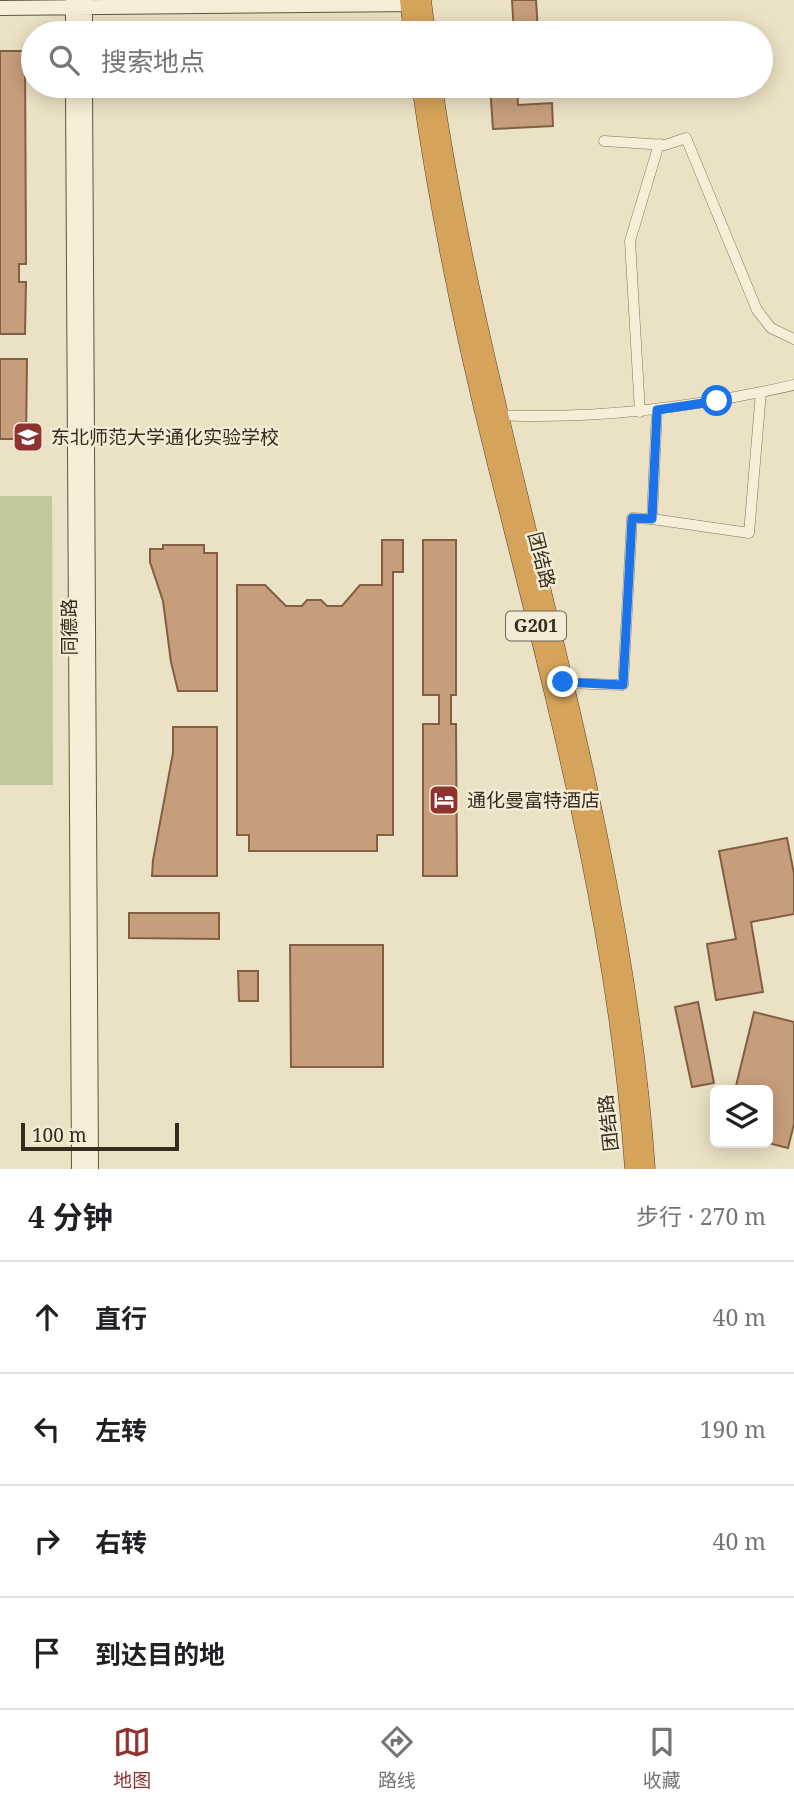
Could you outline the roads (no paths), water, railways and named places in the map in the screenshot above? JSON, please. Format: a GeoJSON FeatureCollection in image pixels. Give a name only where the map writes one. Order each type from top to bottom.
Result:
{"type":"FeatureCollection","features":[{"type":"Feature","properties":{"kind":"highway"},"geometry":{"type":"LineString","coordinates":[[415,21],[416,2]]}},
{"type":"Feature","properties":{"kind":"highway"},"geometry":{"type":"LineString","coordinates":[[416,2],[422,21]]}},
{"type":"Feature","properties":{"kind":"highway","name":"团结路"},"geometry":{"type":"LineString","coordinates":[[423,98],[462,315],[596,885],[620,1035],[634,1169]]}},
{"type":"Feature","properties":{"kind":"highway","name":"团结路"},"geometry":{"type":"LineString","coordinates":[[435,98],[461,247],[498,415],[596,824],[618,937],[636,1061],[646,1169]]}},
{"type":"Feature","properties":{"kind":"main road"},"geometry":{"type":"LineString","coordinates":[[0,8],[79,4],[416,2]]}},
{"type":"Feature","properties":{"kind":"main road","name":"同德路"},"geometry":{"type":"LineString","coordinates":[[73,98],[79,1169]]}},
{"type":"Feature","properties":{"kind":"main road","name":"同德路"},"geometry":{"type":"LineString","coordinates":[[85,98],[91,1169]]}},
{"type":"Feature","properties":{"kind":"street"},"geometry":{"type":"LineString","coordinates":[[604,141],[659,144],[686,138],[757,310],[771,328],[794,339]]}},
{"type":"Feature","properties":{"kind":"street"},"geometry":{"type":"LineString","coordinates":[[640,412],[630,241],[659,144]]}},
{"type":"Feature","properties":{"kind":"street"},"geometry":{"type":"LineString","coordinates":[[498,415],[576,416],[640,412],[794,385]]}},
{"type":"Feature","properties":{"kind":"street"},"geometry":{"type":"LineString","coordinates":[[563,682],[623,685],[632,518],[749,533],[761,392]]}},
{"type":"Feature","properties":{"kind":"street"},"geometry":{"type":"LineString","coordinates":[[652,519],[657,410]]}},
{"type":"Feature","properties":{"kind":"place","name":"东北师范大学通化实验学校"},"geometry":{"type":"Point","coordinates":[28,437]}},
{"type":"Feature","properties":{"kind":"place","name":"通化曼富特酒店"},"geometry":{"type":"Point","coordinates":[444,800]}}]}
